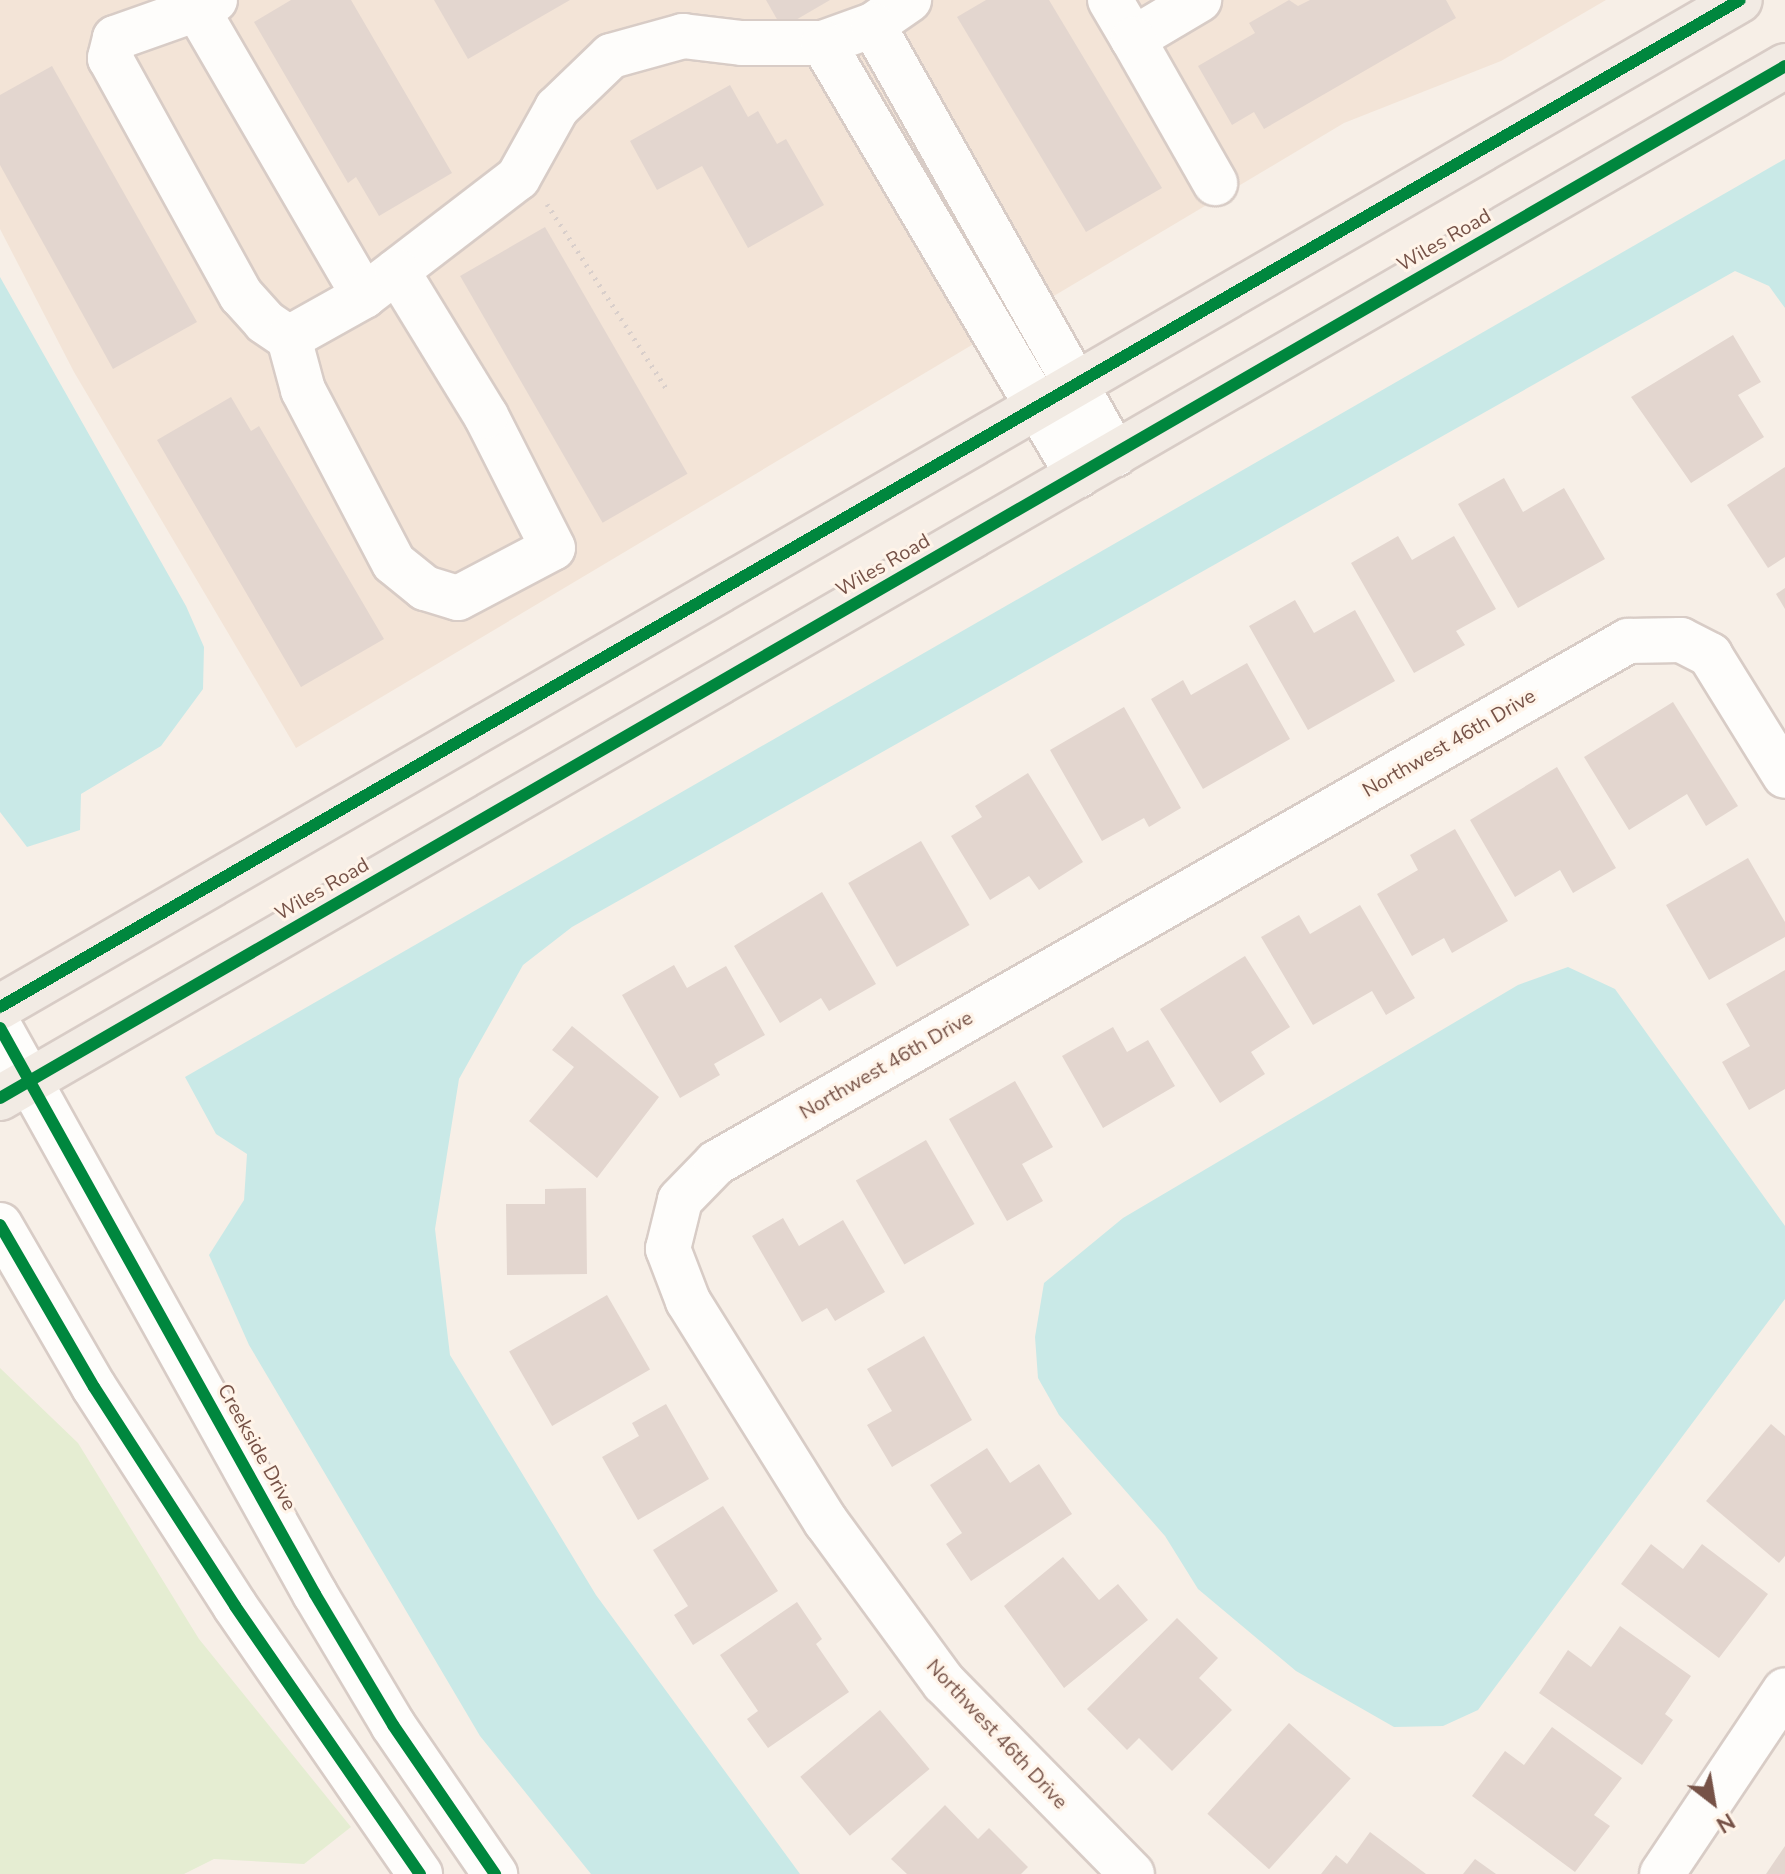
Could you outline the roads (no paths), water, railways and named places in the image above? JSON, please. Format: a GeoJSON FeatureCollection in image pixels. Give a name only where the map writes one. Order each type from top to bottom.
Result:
{"type":"FeatureCollection","features":[{"type":"Feature","properties":{"kind":"main road"},"geometry":{"type":"LineString","coordinates":[[0,1007],[1740,0]]}},
{"type":"Feature","properties":{"kind":"main road","name":"Wiles Road"},"geometry":{"type":"LineString","coordinates":[[14,1090],[1785,66]]}},
{"type":"Feature","properties":{"kind":"street"},"geometry":{"type":"LineString","coordinates":[[289,338],[381,283],[518,178],[557,108],[611,56],[683,36],[742,43],[823,43],[873,25],[909,0]]}},
{"type":"Feature","properties":{"kind":"street"},"geometry":{"type":"LineString","coordinates":[[1110,0],[1215,183]]}},
{"type":"Feature","properties":{"kind":"street"},"geometry":{"type":"LineString","coordinates":[[1133,39],[1199,0]]}},
{"type":"Feature","properties":{"kind":"street"},"geometry":{"type":"LineString","coordinates":[[206,5],[381,283],[486,416],[553,548],[458,598],[425,588],[394,563],[303,390],[289,338],[265,322],[241,295],[110,58],[115,38],[206,5]]}},
{"type":"Feature","properties":{"kind":"street"},"geometry":{"type":"LineString","coordinates":[[873,25],[1078,384],[1097,465]]}},
{"type":"Feature","properties":{"kind":"street"},"geometry":{"type":"LineString","coordinates":[[823,43],[1036,409],[1097,465]]}},
{"type":"Feature","properties":{"kind":"street","name":"Northwest 46th Drive"},"geometry":{"type":"LineString","coordinates":[[1132,1874],[944,1683],[826,1522],[688,1301],[668,1249],[680,1200],[716,1163],[1628,641],[1681,640],[1710,655],[1785,776]]}},
{"type":"Feature","properties":{"kind":"street","name":"Creekside Drive"},"geometry":{"type":"LineString","coordinates":[[0,1028],[14,1090],[393,1725],[495,1874]]}},
{"type":"Feature","properties":{"kind":"street"},"geometry":{"type":"LineString","coordinates":[[0,1225],[94,1387],[218,1580],[420,1874]]}},
{"type":"Feature","properties":{"kind":"street"},"geometry":{"type":"LineString","coordinates":[[1662,1874],[1785,1690]]}},
{"type":"Feature","properties":{"kind":"water"},"geometry":{"type":"Polygon","coordinates":[[[1785,159],[1785,308],[1769,286],[1735,271],[572,927],[523,965],[459,1079],[435,1229],[450,1355],[596,1595],[800,1874],[591,1874],[480,1736],[249,1345],[209,1255],[244,1200],[247,1154],[216,1134],[185,1077],[1785,159]]]}},
{"type":"Feature","properties":{"kind":"water"},"geometry":{"type":"Polygon","coordinates":[[[0,277],[186,606],[204,647],[203,689],[161,746],[81,794],[80,830],[27,847],[0,812],[0,277]]]}},
{"type":"Feature","properties":{"kind":"water"},"geometry":{"type":"Polygon","coordinates":[[[1568,967],[1615,989],[1785,1226],[1785,1299],[1478,1710],[1443,1726],[1394,1727],[1296,1671],[1198,1589],[1165,1536],[1059,1415],[1038,1378],[1035,1337],[1044,1283],[1123,1218],[1518,985],[1568,967]]]}}]}
